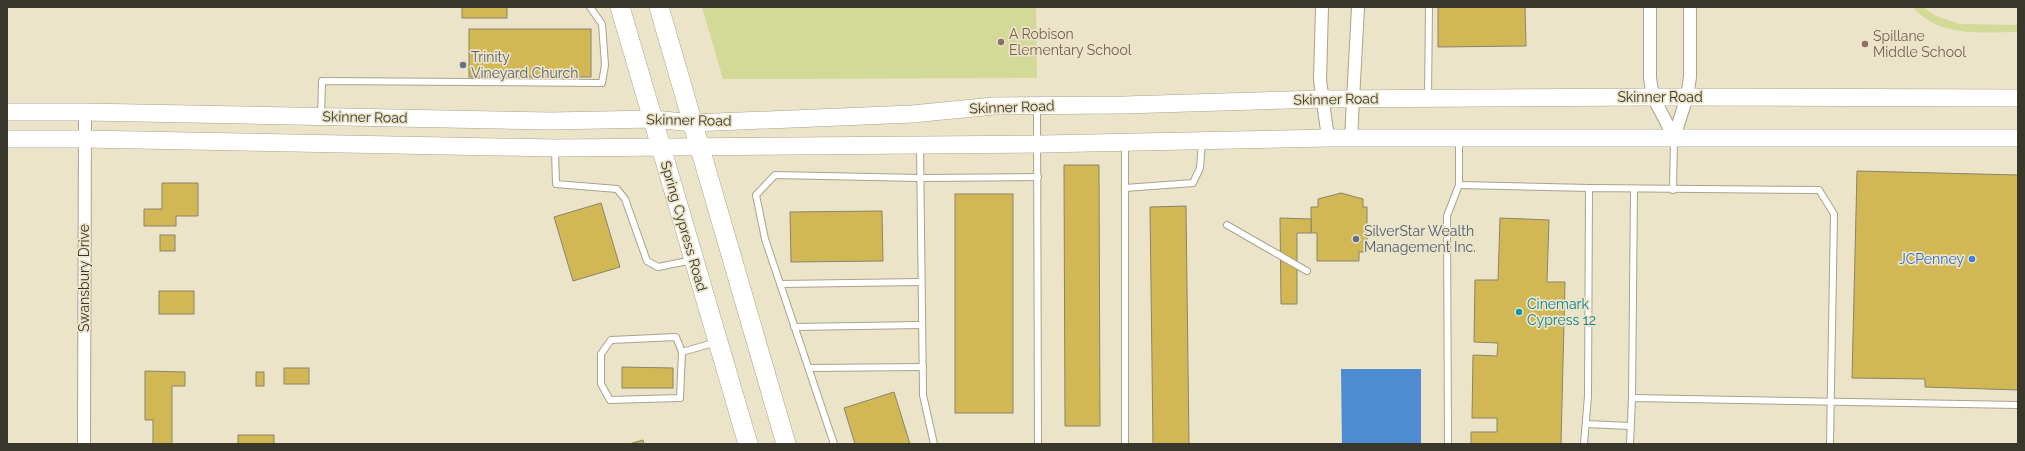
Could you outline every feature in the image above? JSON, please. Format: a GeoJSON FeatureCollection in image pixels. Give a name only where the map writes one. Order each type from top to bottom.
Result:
{"type":"FeatureCollection","features":[{"type":"Feature","properties":{"kind":"main road","name":"Spring Cypress Road"},"geometry":{"type":"LineString","coordinates":[[620,7],[748,444]]}},
{"type":"Feature","properties":{"kind":"main road"},"geometry":{"type":"LineString","coordinates":[[659,7],[786,444]]}},
{"type":"Feature","properties":{"kind":"street"},"geometry":{"type":"LineString","coordinates":[[1322,7],[1320,80],[1328,138]]}},
{"type":"Feature","properties":{"kind":"street"},"geometry":{"type":"LineString","coordinates":[[1352,138],[1358,7]]}},
{"type":"Feature","properties":{"kind":"street"},"geometry":{"type":"LineString","coordinates":[[1650,7],[1650,78],[1653,97],[1674,137]]}},
{"type":"Feature","properties":{"kind":"street"},"geometry":{"type":"LineString","coordinates":[[1674,137],[1687,97],[1690,77],[1690,7]]}},
{"type":"Feature","properties":{"kind":"street","name":"Skinner Road"},"geometry":{"type":"LineString","coordinates":[[7,112],[85,112],[551,121],[653,119],[693,123],[912,114],[994,106],[1354,98],[1428,100],[1653,97],[2018,98]]}},
{"type":"Feature","properties":{"kind":"street","name":"Swansbury Drive"},"geometry":{"type":"LineString","coordinates":[[84,444],[85,112]]}},
{"type":"Feature","properties":{"kind":"street"},"geometry":{"type":"LineString","coordinates":[[316,143],[319,116]]}},
{"type":"Feature","properties":{"kind":"street","name":"Skinner Road"},"geometry":{"type":"LineString","coordinates":[[7,139],[84,139],[555,148],[662,148],[1038,144],[1328,138],[2018,138]]}},
{"type":"Feature","properties":{"kind":"lane"},"geometry":{"type":"LineString","coordinates":[[319,116],[322,81],[602,83],[605,65],[602,24],[590,7]]}},
{"type":"Feature","properties":{"kind":"lane"},"geometry":{"type":"LineString","coordinates":[[1428,100],[1429,7]]}},
{"type":"Feature","properties":{"kind":"lane"},"geometry":{"type":"LineString","coordinates":[[1037,105],[1038,444]]}},
{"type":"Feature","properties":{"kind":"lane"},"geometry":{"type":"LineString","coordinates":[[1674,137],[1674,190]]}},
{"type":"Feature","properties":{"kind":"lane"},"geometry":{"type":"LineString","coordinates":[[1448,444],[1447,216],[1459,185],[1459,138]]}},
{"type":"Feature","properties":{"kind":"lane"},"geometry":{"type":"LineString","coordinates":[[1125,188],[1193,184],[1200,168],[1202,140]]}},
{"type":"Feature","properties":{"kind":"lane"},"geometry":{"type":"LineString","coordinates":[[1124,142],[1125,444]]}},
{"type":"Feature","properties":{"kind":"lane"},"geometry":{"type":"LineString","coordinates":[[920,145],[923,395],[934,444]]}},
{"type":"Feature","properties":{"kind":"lane"},"geometry":{"type":"LineString","coordinates":[[555,148],[556,184],[605,186],[617,189],[625,199],[647,261],[658,267],[694,259]]}},
{"type":"Feature","properties":{"kind":"lane"},"geometry":{"type":"LineString","coordinates":[[834,444],[765,239],[756,195],[775,175],[920,178],[1038,177]]}},
{"type":"Feature","properties":{"kind":"lane"},"geometry":{"type":"LineString","coordinates":[[1459,185],[1674,190],[1819,190],[1834,214],[1830,444]]}},
{"type":"Feature","properties":{"kind":"lane"},"geometry":{"type":"LineString","coordinates":[[1584,444],[1588,396],[1589,188]]}},
{"type":"Feature","properties":{"kind":"lane"},"geometry":{"type":"LineString","coordinates":[[1630,444],[1632,398],[1634,189]]}},
{"type":"Feature","properties":{"kind":"lane"},"geometry":{"type":"LineString","coordinates":[[1227,226],[1307,271]]}},
{"type":"Feature","properties":{"kind":"lane"},"geometry":{"type":"LineString","coordinates":[[780,284],[921,282]]}},
{"type":"Feature","properties":{"kind":"lane"},"geometry":{"type":"LineString","coordinates":[[794,327],[922,324]]}},
{"type":"Feature","properties":{"kind":"lane"},"geometry":{"type":"LineString","coordinates":[[676,337],[682,352],[680,398],[610,400],[601,384],[601,354],[611,340],[676,337]]}},
{"type":"Feature","properties":{"kind":"lane"},"geometry":{"type":"LineString","coordinates":[[682,352],[718,342]]}},
{"type":"Feature","properties":{"kind":"lane"},"geometry":{"type":"LineString","coordinates":[[809,368],[923,367]]}},
{"type":"Feature","properties":{"kind":"lane"},"geometry":{"type":"LineString","coordinates":[[1632,398],[2018,405]]}},
{"type":"Feature","properties":{"kind":"lane"},"geometry":{"type":"LineString","coordinates":[[1586,424],[1630,426]]}},
{"type":"Feature","properties":{"kind":"green space"},"geometry":{"type":"Polygon","coordinates":[[[702,7],[1036,7],[1037,78],[723,79],[702,7]]]}},
{"type":"Feature","properties":{"kind":"green space"},"geometry":{"type":"Polygon","coordinates":[[[1913,7],[1923,7],[1936,16],[1960,24],[2018,25],[2018,32],[1976,32],[1948,29],[1935,24],[1913,7]]]}},
{"type":"Feature","properties":{"kind":"water"},"geometry":{"type":"Polygon","coordinates":[[[1341,369],[1421,369],[1421,444],[1342,444],[1341,369]]]}},
{"type":"Feature","properties":{"kind":"building"},"geometry":{"type":"Polygon","coordinates":[[[462,7],[507,7],[507,18],[462,18],[462,7]]]}},
{"type":"Feature","properties":{"kind":"building"},"geometry":{"type":"Polygon","coordinates":[[[1438,7],[1525,7],[1526,46],[1438,47],[1438,7]]]}},
{"type":"Feature","properties":{"kind":"building"},"geometry":{"type":"Polygon","coordinates":[[[469,29],[591,29],[591,77],[469,77],[469,29]]]}},
{"type":"Feature","properties":{"kind":"building"},"geometry":{"type":"Polygon","coordinates":[[[1064,165],[1099,165],[1100,426],[1065,426],[1064,165]]]}},
{"type":"Feature","properties":{"kind":"building"},"geometry":{"type":"Polygon","coordinates":[[[1857,171],[2018,175],[2018,390],[1925,387],[1925,379],[1852,378],[1857,171]]]}},
{"type":"Feature","properties":{"kind":"building"},"geometry":{"type":"Polygon","coordinates":[[[162,183],[198,183],[198,216],[176,216],[176,226],[144,226],[144,209],[162,209],[162,183]]]}},
{"type":"Feature","properties":{"kind":"building"},"geometry":{"type":"Polygon","coordinates":[[[1341,193],[1363,199],[1363,207],[1367,207],[1367,252],[1359,252],[1359,261],[1317,261],[1317,233],[1311,233],[1311,207],[1318,207],[1318,199],[1341,193]]]}},
{"type":"Feature","properties":{"kind":"building"},"geometry":{"type":"Polygon","coordinates":[[[955,194],[1013,194],[1013,413],[955,413],[955,194]]]}},
{"type":"Feature","properties":{"kind":"building"},"geometry":{"type":"Polygon","coordinates":[[[601,203],[620,267],[573,281],[554,217],[601,203]]]}},
{"type":"Feature","properties":{"kind":"building"},"geometry":{"type":"Polygon","coordinates":[[[1186,206],[1189,444],[1153,444],[1150,207],[1186,206]]]}},
{"type":"Feature","properties":{"kind":"building"},"geometry":{"type":"Polygon","coordinates":[[[882,211],[883,261],[791,262],[790,212],[882,211]]]}},
{"type":"Feature","properties":{"kind":"building"},"geometry":{"type":"Polygon","coordinates":[[[1280,218],[1311,219],[1311,233],[1297,233],[1297,304],[1281,304],[1280,218]]]}},
{"type":"Feature","properties":{"kind":"building","name":"Cinemark Cypress 12"},"geometry":{"type":"Polygon","coordinates":[[[1500,218],[1549,220],[1547,282],[1565,282],[1561,444],[1471,444],[1471,432],[1497,432],[1497,418],[1472,418],[1473,355],[1497,356],[1498,343],[1474,342],[1475,280],[1498,280],[1500,218]]]}},
{"type":"Feature","properties":{"kind":"building"},"geometry":{"type":"Polygon","coordinates":[[[160,235],[175,235],[175,251],[160,251],[160,235]]]}},
{"type":"Feature","properties":{"kind":"building"},"geometry":{"type":"Polygon","coordinates":[[[159,291],[194,291],[194,314],[159,314],[159,291]]]}},
{"type":"Feature","properties":{"kind":"building"},"geometry":{"type":"Polygon","coordinates":[[[622,367],[673,368],[673,388],[622,388],[622,367]]]}},
{"type":"Feature","properties":{"kind":"building"},"geometry":{"type":"Polygon","coordinates":[[[284,368],[309,368],[309,384],[284,384],[284,368]]]}},
{"type":"Feature","properties":{"kind":"building"},"geometry":{"type":"Polygon","coordinates":[[[145,371],[185,372],[185,386],[172,386],[172,444],[153,444],[153,420],[145,420],[145,371]]]}},
{"type":"Feature","properties":{"kind":"building"},"geometry":{"type":"Polygon","coordinates":[[[256,372],[264,372],[264,386],[256,386],[256,372]]]}},
{"type":"Feature","properties":{"kind":"building"},"geometry":{"type":"Polygon","coordinates":[[[894,392],[910,444],[855,444],[844,408],[894,392]]]}},
{"type":"Feature","properties":{"kind":"building"},"geometry":{"type":"Polygon","coordinates":[[[238,435],[274,435],[274,444],[238,444],[238,435]]]}},
{"type":"Feature","properties":{"kind":"building"},"geometry":{"type":"Polygon","coordinates":[[[643,440],[644,444],[629,444],[643,440]]]}},
{"type":"Feature","properties":{"kind":"place","name":"A Robison Elementary School"},"geometry":{"type":"Point","coordinates":[1001,42]}},
{"type":"Feature","properties":{"kind":"place","name":"Spillane Middle School"},"geometry":{"type":"Point","coordinates":[1865,44]}},
{"type":"Feature","properties":{"kind":"place","name":"Trinity Vineyard Church"},"geometry":{"type":"Point","coordinates":[463,65]}},
{"type":"Feature","properties":{"kind":"place","name":"SilverStar Wealth Management Inc."},"geometry":{"type":"Point","coordinates":[1356,239]}},
{"type":"Feature","properties":{"kind":"place","name":"JCPenney"},"geometry":{"type":"Point","coordinates":[1972,259]}},
{"type":"Feature","properties":{"kind":"place","name":"Cinemark Cypress 12"},"geometry":{"type":"Point","coordinates":[1519,312]}}]}
